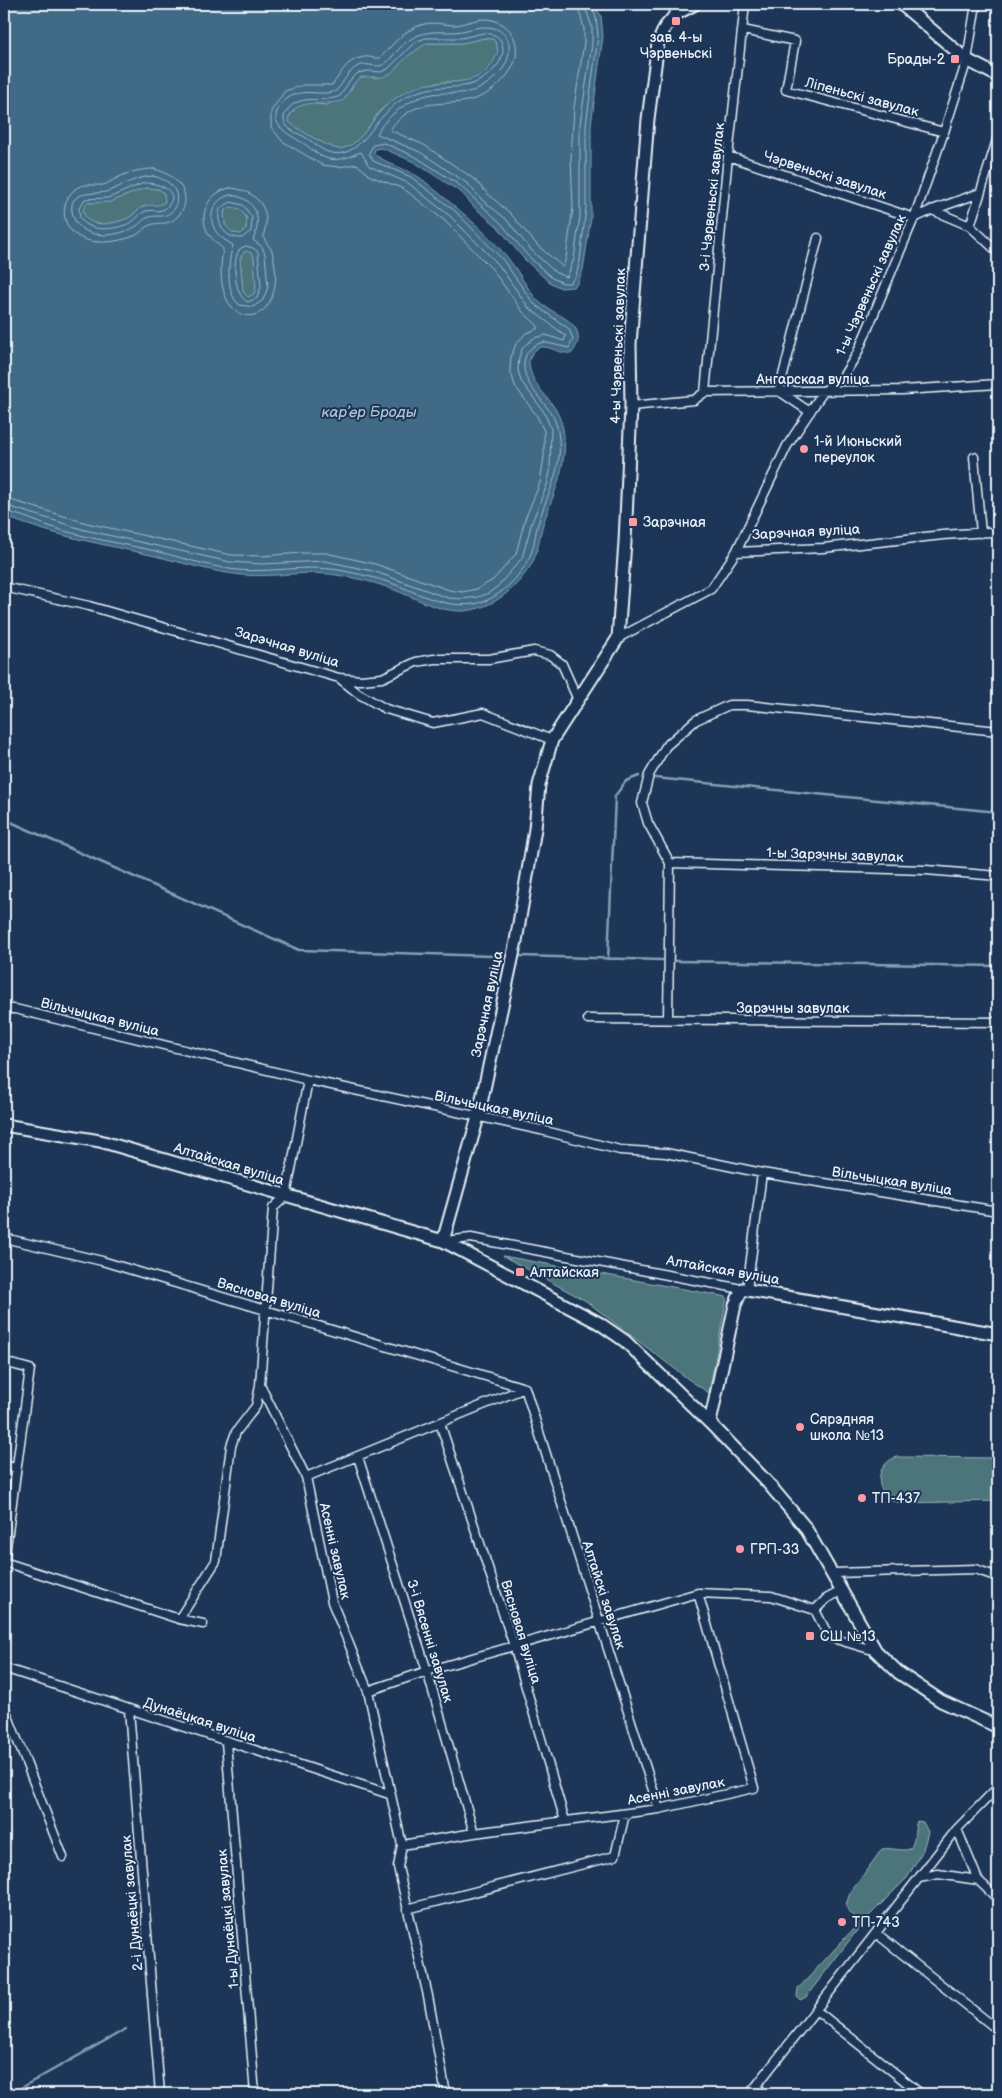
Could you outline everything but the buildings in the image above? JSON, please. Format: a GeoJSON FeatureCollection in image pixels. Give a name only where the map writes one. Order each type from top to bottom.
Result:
{"type":"FeatureCollection","features":[{"type":"Feature","properties":{"kind":"main road","name":"4-ы Чэрвеньскі завулак"},"geometry":{"type":"LineString","coordinates":[[618,638],[625,542],[631,406],[630,344],[648,119],[658,43],[665,27],[676,14],[694,4]]}},
{"type":"Feature","properties":{"kind":"main road"},"geometry":{"type":"LineString","coordinates":[[901,4],[967,60],[998,76]]}},
{"type":"Feature","properties":{"kind":"main road","name":"Зарэчная вуліца"},"geometry":{"type":"LineString","coordinates":[[444,1242],[478,1117],[516,941],[535,829],[539,785],[552,740],[618,638]]}},
{"type":"Feature","properties":{"kind":"main road","name":"Алтайская вуліца"},"geometry":{"type":"LineString","coordinates":[[4,1125],[100,1140],[444,1242],[599,1323],[625,1341],[710,1423],[767,1482],[805,1527],[876,1651],[899,1673],[941,1700],[998,1727]]}},
{"type":"Feature","properties":{"kind":"main road"},"geometry":{"type":"LineString","coordinates":[[710,1423],[735,1305],[745,1289]]}},
{"type":"Feature","properties":{"kind":"main road","name":"Алтайская вуліца"},"geometry":{"type":"LineString","coordinates":[[745,1289],[998,1334]]}},
{"type":"Feature","properties":{"kind":"street","name":"3-і Чэрвеньскі завулак"},"geometry":{"type":"LineString","coordinates":[[705,392],[745,4]]}},
{"type":"Feature","properties":{"kind":"street","name":"1-ы Чэрвеньскі завулак"},"geometry":{"type":"LineString","coordinates":[[736,552],[787,446],[823,392],[842,378],[857,354],[914,218],[944,132],[967,60],[976,4]]}},
{"type":"Feature","properties":{"kind":"street","name":"Ліпеньскі завулак"},"geometry":{"type":"LineString","coordinates":[[743,30],[795,41],[786,90],[944,132]]}},
{"type":"Feature","properties":{"kind":"street"},"geometry":{"type":"LineString","coordinates":[[970,226],[998,137]]}},
{"type":"Feature","properties":{"kind":"street","name":"Чэрвеньскі завулак"},"geometry":{"type":"LineString","coordinates":[[728,156],[914,218]]}},
{"type":"Feature","properties":{"kind":"street"},"geometry":{"type":"LineString","coordinates":[[914,218],[980,193]]}},
{"type":"Feature","properties":{"kind":"street"},"geometry":{"type":"LineString","coordinates":[[932,210],[970,226],[998,252]]}},
{"type":"Feature","properties":{"kind":"street"},"geometry":{"type":"LineString","coordinates":[[810,412],[778,391],[818,238]]}},
{"type":"Feature","properties":{"kind":"street","name":"Ангарская вуліца"},"geometry":{"type":"LineString","coordinates":[[631,406],[694,400],[705,392],[903,390],[998,384]]}},
{"type":"Feature","properties":{"kind":"street"},"geometry":{"type":"LineString","coordinates":[[974,457],[981,533]]}},
{"type":"Feature","properties":{"kind":"street","name":"Зарэчная вуліца"},"geometry":{"type":"LineString","coordinates":[[618,638],[712,589],[736,552],[824,548],[981,533],[998,535]]}},
{"type":"Feature","properties":{"kind":"street","name":"Зарэчная вуліца"},"geometry":{"type":"LineString","coordinates":[[4,587],[117,614],[340,678],[359,694],[386,709],[433,723],[483,714],[552,740]]}},
{"type":"Feature","properties":{"kind":"street"},"geometry":{"type":"LineString","coordinates":[[340,678],[361,680],[382,678],[416,662],[425,660],[489,660],[534,651],[550,655],[562,664],[578,700]]}},
{"type":"Feature","properties":{"kind":"street"},"geometry":{"type":"LineString","coordinates":[[668,1019],[670,863],[648,823],[642,803],[649,775],[666,746],[696,720],[729,705],[747,705],[998,731]]}},
{"type":"Feature","properties":{"kind":"street","name":"1-ы Зарэчны завулак"},"geometry":{"type":"LineString","coordinates":[[670,863],[926,870],[998,876]]}},
{"type":"Feature","properties":{"kind":"street","name":"Вільчыцкая вуліца"},"geometry":{"type":"LineString","coordinates":[[4,1027],[5,1013],[9,1009],[15,1009],[308,1080],[541,1130],[620,1150],[666,1153],[762,1173],[998,1211]]}},
{"type":"Feature","properties":{"kind":"street","name":"Зарэчны завулак"},"geometry":{"type":"LineString","coordinates":[[588,1019],[998,1022]]}},
{"type":"Feature","properties":{"kind":"street"},"geometry":{"type":"LineString","coordinates":[[179,1619],[216,1561],[231,1446],[236,1432],[256,1406],[260,1385],[273,1208],[286,1196],[308,1080]]}},
{"type":"Feature","properties":{"kind":"street"},"geometry":{"type":"LineString","coordinates":[[745,1289],[762,1173]]}},
{"type":"Feature","properties":{"kind":"street","name":"Вясновая вуліца"},"geometry":{"type":"LineString","coordinates":[[4,1238],[102,1261],[525,1388]]}},
{"type":"Feature","properties":{"kind":"street","name":"Алтайская вуліца"},"geometry":{"type":"LineString","coordinates":[[444,1242],[471,1238],[745,1289]]}},
{"type":"Feature","properties":{"kind":"street"},"geometry":{"type":"LineString","coordinates":[[4,1362],[30,1368],[15,1468],[4,1562],[179,1619],[203,1624]]}},
{"type":"Feature","properties":{"kind":"street","name":"Асенні завулак"},"geometry":{"type":"LineString","coordinates":[[260,1385],[306,1477],[332,1602],[368,1691],[389,1794],[402,1845],[398,1867],[406,1909],[428,1996],[446,2094]]}},
{"type":"Feature","properties":{"kind":"street"},"geometry":{"type":"LineString","coordinates":[[306,1477],[525,1388]]}},
{"type":"Feature","properties":{"kind":"street","name":"Алтайскі завулак"},"geometry":{"type":"LineString","coordinates":[[525,1388],[659,1809]]}},
{"type":"Feature","properties":{"kind":"street","name":"Вясновая вуліца"},"geometry":{"type":"LineString","coordinates":[[440,1423],[514,1646],[564,1821]]}},
{"type":"Feature","properties":{"kind":"street","name":"3-і Вясенні завулак"},"geometry":{"type":"LineString","coordinates":[[358,1457],[427,1671],[474,1833]]}},
{"type":"Feature","properties":{"kind":"street"},"geometry":{"type":"LineString","coordinates":[[4,1465],[15,1468]]}},
{"type":"Feature","properties":{"kind":"street"},"geometry":{"type":"LineString","coordinates":[[833,1573],[975,1570],[998,1578]]}},
{"type":"Feature","properties":{"kind":"street"},"geometry":{"type":"LineString","coordinates":[[815,1610],[826,1599],[841,1591]]}},
{"type":"Feature","properties":{"kind":"street"},"geometry":{"type":"LineString","coordinates":[[368,1691],[427,1671],[698,1593],[772,1596],[815,1610],[829,1637],[876,1651]]}},
{"type":"Feature","properties":{"kind":"street","name":"Асенні завулак"},"geometry":{"type":"LineString","coordinates":[[402,1845],[474,1833],[659,1809],[754,1788],[698,1593]]}},
{"type":"Feature","properties":{"kind":"street","name":"Дунаёцкая вуліца"},"geometry":{"type":"LineString","coordinates":[[4,1668],[389,1794]]}},
{"type":"Feature","properties":{"kind":"street"},"geometry":{"type":"LineString","coordinates":[[4,1706],[63,1858]]}},
{"type":"Feature","properties":{"kind":"street","name":"2-і Дунаёцкі завулак"},"geometry":{"type":"LineString","coordinates":[[129,1710],[160,2094]]}},
{"type":"Feature","properties":{"kind":"street","name":"1-ы Дунаёцкі завулак"},"geometry":{"type":"LineString","coordinates":[[226,1742],[255,2094]]}},
{"type":"Feature","properties":{"kind":"street"},"geometry":{"type":"LineString","coordinates":[[750,2094],[957,1829],[998,1787]]}},
{"type":"Feature","properties":{"kind":"street"},"geometry":{"type":"LineString","coordinates":[[991,1794],[998,1800]]}},
{"type":"Feature","properties":{"kind":"street"},"geometry":{"type":"LineString","coordinates":[[406,1909],[615,1856],[625,1814]]}},
{"type":"Feature","properties":{"kind":"street"},"geometry":{"type":"LineString","coordinates":[[957,1829],[978,1880],[998,1899]]}},
{"type":"Feature","properties":{"kind":"street"},"geometry":{"type":"LineString","coordinates":[[919,1878],[938,1874],[978,1880]]}},
{"type":"Feature","properties":{"kind":"street"},"geometry":{"type":"LineString","coordinates":[[876,1933],[998,2030]]}},
{"type":"Feature","properties":{"kind":"street"},"geometry":{"type":"LineString","coordinates":[[816,2010],[921,2094]]}},
{"type":"Feature","properties":{"kind":"street"},"geometry":{"type":"LineString","coordinates":[[756,2087],[765,2094]]}},
{"type":"Feature","properties":{"kind":"green space"},"geometry":{"type":"Polygon","coordinates":[[[484,38],[493,39],[498,52],[489,69],[482,76],[466,81],[431,84],[401,96],[383,108],[358,140],[346,147],[339,149],[329,146],[289,122],[288,118],[296,107],[306,103],[327,105],[350,91],[354,83],[361,77],[375,78],[391,73],[409,55],[427,43],[462,43],[484,38]]]}},
{"type":"Feature","properties":{"kind":"green space"},"geometry":{"type":"Polygon","coordinates":[[[145,188],[159,189],[164,193],[165,202],[139,210],[126,219],[103,224],[91,222],[84,214],[83,209],[87,203],[110,202],[145,188]]]}},
{"type":"Feature","properties":{"kind":"green space"},"geometry":{"type":"Polygon","coordinates":[[[231,207],[240,209],[247,218],[246,229],[241,234],[233,233],[225,225],[224,211],[231,207]]]}},
{"type":"Feature","properties":{"kind":"green space"},"geometry":{"type":"Polygon","coordinates":[[[247,251],[253,254],[254,257],[256,287],[254,294],[248,297],[243,292],[240,258],[247,251]]]}},
{"type":"Feature","properties":{"kind":"green space"},"geometry":{"type":"Polygon","coordinates":[[[503,1256],[727,1297],[709,1393],[586,1301],[503,1256]]]}},
{"type":"Feature","properties":{"kind":"green space"},"geometry":{"type":"Polygon","coordinates":[[[896,1457],[998,1458],[998,1501],[902,1503],[893,1501],[882,1490],[880,1475],[888,1462],[896,1457]]]}},
{"type":"Feature","properties":{"kind":"green space"},"geometry":{"type":"Polygon","coordinates":[[[917,1821],[923,1822],[928,1832],[923,1850],[907,1878],[865,1920],[806,1997],[800,2000],[797,1996],[798,1989],[856,1926],[856,1917],[850,1913],[846,1905],[850,1893],[882,1849],[910,1849],[917,1821]]]}},
{"type":"Feature","properties":{"kind":"water","name":"карʼер Броды"},"geometry":{"type":"Polygon","coordinates":[[[23,4],[594,4],[601,16],[603,36],[591,125],[591,218],[583,270],[577,284],[573,287],[561,288],[549,282],[524,259],[497,226],[474,207],[462,193],[414,162],[382,148],[375,149],[374,153],[381,159],[423,180],[467,217],[507,257],[538,301],[565,318],[577,331],[578,343],[572,353],[543,347],[538,348],[533,353],[529,361],[532,376],[558,414],[565,442],[564,456],[558,484],[543,524],[536,555],[525,574],[511,590],[494,602],[484,606],[463,611],[453,611],[434,606],[372,582],[355,578],[317,573],[255,576],[220,572],[59,534],[4,516],[4,14],[23,4]],[[484,38],[462,43],[427,43],[409,55],[391,73],[383,77],[361,77],[354,83],[344,100],[305,104],[293,111],[288,118],[289,122],[329,146],[339,149],[346,147],[358,140],[384,108],[395,98],[423,85],[459,82],[480,75],[489,68],[498,51],[493,39],[484,38]],[[145,188],[110,202],[87,203],[83,209],[84,214],[87,219],[98,224],[112,223],[130,217],[142,207],[159,205],[165,202],[164,193],[159,189],[145,188]],[[231,207],[224,211],[225,225],[233,233],[241,234],[246,229],[247,218],[240,209],[231,207]],[[247,251],[240,258],[243,292],[248,297],[254,294],[256,287],[254,257],[253,254],[247,251]]]}},
{"type":"Feature","properties":{"kind":"waterway"},"geometry":{"type":"LineString","coordinates":[[608,959],[615,796],[626,781],[639,776]]}},
{"type":"Feature","properties":{"kind":"waterway"},"geometry":{"type":"LineString","coordinates":[[655,778],[998,812]]}},
{"type":"Feature","properties":{"kind":"waterway"},"geometry":{"type":"LineString","coordinates":[[4,819],[299,950],[492,956]]}},
{"type":"Feature","properties":{"kind":"waterway"},"geometry":{"type":"LineString","coordinates":[[520,956],[662,960]]}},
{"type":"Feature","properties":{"kind":"waterway"},"geometry":{"type":"LineString","coordinates":[[675,961],[998,966]]}},
{"type":"Feature","properties":{"kind":"waterway"},"geometry":{"type":"LineString","coordinates":[[10,2094],[126,2029]]}},
{"type":"Feature","properties":{"kind":"place","name":"зав. 4-ы Чэрвеньскі"},"geometry":{"type":"Point","coordinates":[676,21]}},
{"type":"Feature","properties":{"kind":"place","name":"Брады-2"},"geometry":{"type":"Point","coordinates":[955,59]}},
{"type":"Feature","properties":{"kind":"place","name":"1-й Июньский переулок"},"geometry":{"type":"Point","coordinates":[804,449]}},
{"type":"Feature","properties":{"kind":"place","name":"Зарэчная"},"geometry":{"type":"Point","coordinates":[633,522]}},
{"type":"Feature","properties":{"kind":"place","name":"Алтайская"},"geometry":{"type":"Point","coordinates":[520,1272]}},
{"type":"Feature","properties":{"kind":"place","name":"Сярэдняя школа №13"},"geometry":{"type":"Point","coordinates":[800,1427]}},
{"type":"Feature","properties":{"kind":"place","name":"ТП-437"},"geometry":{"type":"Point","coordinates":[862,1498]}},
{"type":"Feature","properties":{"kind":"place","name":"ГРП-33"},"geometry":{"type":"Point","coordinates":[740,1549]}},
{"type":"Feature","properties":{"kind":"place","name":"СШ №13"},"geometry":{"type":"Point","coordinates":[810,1636]}},
{"type":"Feature","properties":{"kind":"place","name":"ТП-743"},"geometry":{"type":"Point","coordinates":[842,1922]}}]}
